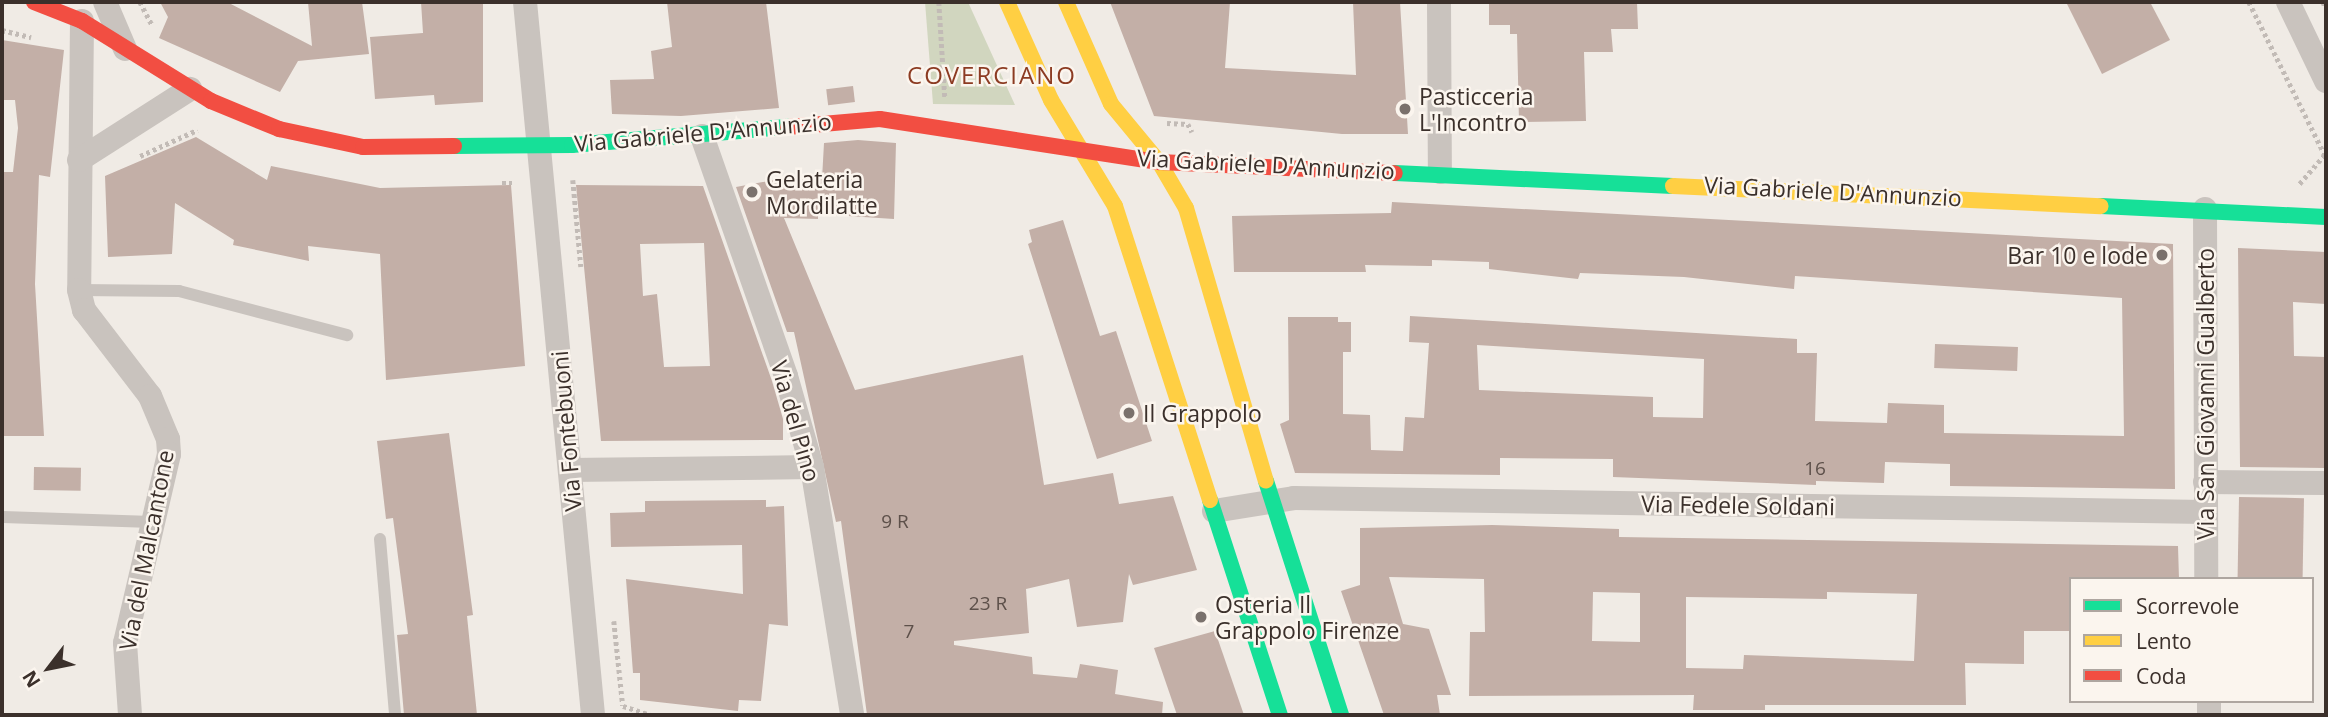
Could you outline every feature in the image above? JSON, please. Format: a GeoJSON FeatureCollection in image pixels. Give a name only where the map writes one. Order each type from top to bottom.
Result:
{"type":"FeatureCollection","features":[{"type":"Feature","properties":{"kind":"street","name":"Via Gabriele D'Annunzio"},"geometry":{"type":"LineString","coordinates":[[34,2],[82,21],[190,89],[270,126],[333,143],[409,149],[539,146],[702,136],[880,119],[1159,162],[1440,172],[2326,217]]}},
{"type":"Feature","properties":{"kind":"street"},"geometry":{"type":"LineString","coordinates":[[105,2],[125,50]]}},
{"type":"Feature","properties":{"kind":"street","name":"Via Fontebuoni"},"geometry":{"type":"LineString","coordinates":[[525,2],[593,715]]}},
{"type":"Feature","properties":{"kind":"street"},"geometry":{"type":"LineString","coordinates":[[1007,2],[1051,100],[1115,206],[1280,715]]}},
{"type":"Feature","properties":{"kind":"street"},"geometry":{"type":"LineString","coordinates":[[1066,2],[1111,104],[1159,162],[1186,208],[1271,499],[1341,715]]}},
{"type":"Feature","properties":{"kind":"street"},"geometry":{"type":"LineString","coordinates":[[1439,2],[1440,172]]}},
{"type":"Feature","properties":{"kind":"street"},"geometry":{"type":"LineString","coordinates":[[2288,2],[2326,81]]}},
{"type":"Feature","properties":{"kind":"street"},"geometry":{"type":"LineString","coordinates":[[82,21],[79,160],[82,300]]}},
{"type":"Feature","properties":{"kind":"street"},"geometry":{"type":"LineString","coordinates":[[79,160],[190,89]]}},
{"type":"Feature","properties":{"kind":"street","name":"Via del Pino"},"geometry":{"type":"LineString","coordinates":[[702,136],[786,376],[811,467],[852,715]]}},
{"type":"Feature","properties":{"kind":"street","name":"Via San Giovanni Gualberto"},"geometry":{"type":"LineString","coordinates":[[2204,209],[2206,577]]}},
{"type":"Feature","properties":{"kind":"street","name":"Via del Malcantone"},"geometry":{"type":"LineString","coordinates":[[82,300],[150,396],[164,426],[169,454],[125,643],[130,715]]}},
{"type":"Feature","properties":{"kind":"street"},"geometry":{"type":"LineString","coordinates":[[570,470],[811,467]]}},
{"type":"Feature","properties":{"kind":"street"},"geometry":{"type":"LineString","coordinates":[[2205,482],[2326,483]]}},
{"type":"Feature","properties":{"kind":"street","name":"Via Fedele Soldani"},"geometry":{"type":"LineString","coordinates":[[1214,511],[1271,499],[2205,512]]}},
{"type":"Feature","properties":{"kind":"lane"},"geometry":{"type":"LineString","coordinates":[[82,300],[179,291],[347,335]]}},
{"type":"Feature","properties":{"kind":"lane"},"geometry":{"type":"LineString","coordinates":[[3,517],[152,522]]}},
{"type":"Feature","properties":{"kind":"lane"},"geometry":{"type":"LineString","coordinates":[[380,539],[395,715]]}},
{"type":"Feature","properties":{"kind":"path"},"geometry":{"type":"LineString","coordinates":[[939,2],[946,109]]}},
{"type":"Feature","properties":{"kind":"path"},"geometry":{"type":"LineString","coordinates":[[2249,2],[2325,155],[2294,192]]}},
{"type":"Feature","properties":{"kind":"path"},"geometry":{"type":"LineString","coordinates":[[2323,2],[2326,8]]}},
{"type":"Feature","properties":{"kind":"path"},"geometry":{"type":"LineString","coordinates":[[138,157],[197,130]]}},
{"type":"Feature","properties":{"kind":"path"},"geometry":{"type":"LineString","coordinates":[[502,183],[514,183]]}},
{"type":"Feature","properties":{"kind":"path"},"geometry":{"type":"LineString","coordinates":[[613,607],[623,706],[650,715]]}},
{"type":"Feature","properties":{"kind":"green space"},"geometry":{"type":"Polygon","coordinates":[[[925,2],[968,2],[1015,105],[933,104],[925,2]]]}},
{"type":"Feature","properties":{"kind":"building"},"geometry":{"type":"Polygon","coordinates":[[[160,2],[227,2],[312,46],[308,2],[362,2],[369,54],[298,61],[280,92],[159,38],[168,17],[160,2]]]}},
{"type":"Feature","properties":{"kind":"building"},"geometry":{"type":"Polygon","coordinates":[[[421,2],[483,2],[483,102],[435,105],[434,95],[375,99],[370,37],[423,33],[421,2]]]}},
{"type":"Feature","properties":{"kind":"building"},"geometry":{"type":"Polygon","coordinates":[[[667,2],[766,2],[779,108],[681,116],[612,114],[610,80],[654,79],[651,51],[672,47],[667,2]]]}},
{"type":"Feature","properties":{"kind":"building"},"geometry":{"type":"Polygon","coordinates":[[[1110,2],[1230,2],[1225,68],[1356,75],[1353,2],[1400,2],[1408,134],[1342,134],[1154,116],[1110,2]]]}},
{"type":"Feature","properties":{"kind":"building"},"geometry":{"type":"Polygon","coordinates":[[[1489,2],[1637,2],[1638,29],[1611,29],[1613,52],[1584,52],[1586,121],[1519,122],[1517,34],[1510,34],[1510,25],[1489,25],[1489,2]]]}},
{"type":"Feature","properties":{"kind":"building"},"geometry":{"type":"Polygon","coordinates":[[[2066,2],[2150,2],[2170,40],[2102,74],[2066,2]]]}},
{"type":"Feature","properties":{"kind":"building"},"geometry":{"type":"Polygon","coordinates":[[[2,40],[64,50],[50,177],[39,175],[35,284],[44,436],[2,436],[2,172],[13,172],[18,128],[15,100],[2,100],[2,40]]]}},
{"type":"Feature","properties":{"kind":"building"},"geometry":{"type":"Polygon","coordinates":[[[853,86],[855,102],[828,105],[826,89],[853,86]]]}},
{"type":"Feature","properties":{"kind":"building"},"geometry":{"type":"Polygon","coordinates":[[[196,137],[267,180],[271,166],[380,188],[511,185],[525,366],[386,380],[380,254],[308,246],[309,261],[233,245],[234,240],[175,203],[172,254],[108,257],[105,176],[196,137]]]}},
{"type":"Feature","properties":{"kind":"building"},"geometry":{"type":"Polygon","coordinates":[[[858,140],[896,143],[894,219],[818,214],[818,219],[784,218],[855,390],[1023,355],[1044,485],[1113,473],[1119,504],[1173,496],[1197,570],[1133,585],[1129,574],[1123,622],[1077,627],[1069,579],[1026,589],[1029,633],[954,641],[954,645],[1032,657],[1033,674],[1077,678],[1080,664],[1118,670],[1115,694],[1163,702],[1162,715],[867,715],[841,521],[836,522],[794,332],[787,332],[736,187],[774,180],[822,179],[824,143],[858,140]]]}},
{"type":"Feature","properties":{"kind":"building"},"geometry":{"type":"Polygon","coordinates":[[[576,185],[703,186],[772,381],[783,419],[783,440],[601,441],[576,185]],[[704,243],[640,244],[643,296],[657,294],[664,367],[710,366],[704,243]]]}},
{"type":"Feature","properties":{"kind":"building"},"geometry":{"type":"Polygon","coordinates":[[[1392,202],[2173,244],[2175,489],[1950,486],[1950,464],[1885,462],[1884,483],[1816,481],[1816,485],[1613,477],[1613,459],[1500,458],[1500,475],[1295,473],[1280,424],[1289,420],[1288,317],[1338,317],[1338,322],[1351,322],[1351,352],[1343,352],[1343,414],[1370,415],[1371,450],[1403,451],[1405,417],[1424,418],[1429,343],[1409,342],[1410,316],[1797,339],[1797,353],[1817,353],[1815,421],[1887,423],[1888,403],[1944,405],[1944,433],[2124,436],[2122,298],[1795,276],[1794,289],[1684,277],[1580,273],[1578,279],[1489,269],[1489,262],[1432,260],[1432,266],[1365,265],[1366,272],[1234,272],[1232,216],[1391,213],[1392,202]],[[1477,345],[1479,390],[1653,397],[1653,417],[1703,418],[1704,359],[1477,345]]]}},
{"type":"Feature","properties":{"kind":"building"},"geometry":{"type":"Polygon","coordinates":[[[1063,220],[1100,336],[1116,331],[1152,441],[1097,459],[1028,244],[1032,242],[1029,230],[1063,220]]]}},
{"type":"Feature","properties":{"kind":"building"},"geometry":{"type":"Polygon","coordinates":[[[2238,248],[2326,252],[2326,304],[2293,302],[2294,356],[2326,357],[2326,468],[2240,467],[2238,248]]]}},
{"type":"Feature","properties":{"kind":"building"},"geometry":{"type":"Polygon","coordinates":[[[1935,344],[2018,347],[2017,371],[1934,368],[1935,344]]]}},
{"type":"Feature","properties":{"kind":"building"},"geometry":{"type":"Polygon","coordinates":[[[449,433],[473,615],[467,616],[477,715],[404,715],[397,635],[408,634],[393,518],[386,519],[377,441],[449,433]]]}},
{"type":"Feature","properties":{"kind":"building"},"geometry":{"type":"Polygon","coordinates":[[[34,467],[81,468],[81,491],[34,490],[34,467]]]}},
{"type":"Feature","properties":{"kind":"building"},"geometry":{"type":"Polygon","coordinates":[[[2239,497],[2304,498],[2303,577],[2238,577],[2239,497]]]}},
{"type":"Feature","properties":{"kind":"building"},"geometry":{"type":"Polygon","coordinates":[[[766,500],[766,507],[784,506],[788,626],[769,624],[761,701],[739,700],[738,711],[640,700],[640,673],[633,673],[626,579],[743,594],[742,545],[611,547],[610,513],[645,512],[645,501],[766,500]]]}},
{"type":"Feature","properties":{"kind":"building"},"geometry":{"type":"Polygon","coordinates":[[[1492,525],[1619,529],[1619,537],[2178,546],[2179,577],[2069,577],[2069,631],[2024,631],[2024,664],[1965,663],[1966,705],[1765,705],[1765,710],[1693,710],[1694,695],[1469,696],[1470,632],[1485,632],[1484,579],[1389,577],[1403,624],[1429,629],[1451,695],[1437,695],[1440,715],[1384,715],[1341,591],[1360,585],[1360,528],[1492,525]],[[1593,592],[1592,641],[1640,642],[1640,593],[1593,592]],[[1827,592],[1827,599],[1686,597],[1686,668],[1743,669],[1744,655],[1914,661],[1917,594],[1827,592]]]}},
{"type":"Feature","properties":{"kind":"building"},"geometry":{"type":"Polygon","coordinates":[[[1215,631],[1244,715],[1177,715],[1154,648],[1215,631]]]}},
{"type":"Feature","properties":{"kind":"traffic: fast"},"geometry":{"type":"LineString","coordinates":[[454,146],[572,145],[788,127]]}},
{"type":"Feature","properties":{"kind":"traffic: fast"},"geometry":{"type":"LineString","coordinates":[[1395,173],[1673,186]]}},
{"type":"Feature","properties":{"kind":"traffic: fast"},"geometry":{"type":"LineString","coordinates":[[2101,206],[2326,217]]}},
{"type":"Feature","properties":{"kind":"traffic: fast"},"geometry":{"type":"LineString","coordinates":[[1266,481],[1341,715]]}},
{"type":"Feature","properties":{"kind":"traffic: fast"},"geometry":{"type":"LineString","coordinates":[[1210,500],[1280,715]]}},
{"type":"Feature","properties":{"kind":"traffic: slow"},"geometry":{"type":"LineString","coordinates":[[1007,2],[1051,100],[1115,206],[1210,500]]}},
{"type":"Feature","properties":{"kind":"traffic: slow"},"geometry":{"type":"LineString","coordinates":[[1066,2],[1111,104],[1159,162],[1186,208],[1266,481]]}},
{"type":"Feature","properties":{"kind":"traffic: slow"},"geometry":{"type":"LineString","coordinates":[[1673,186],[2101,206]]}},
{"type":"Feature","properties":{"kind":"traffic: jam"},"geometry":{"type":"LineString","coordinates":[[34,2],[82,21],[211,101],[279,129],[363,147],[454,146]]}},
{"type":"Feature","properties":{"kind":"traffic: jam"},"geometry":{"type":"LineString","coordinates":[[788,127],[880,119],[1159,162],[1395,173]]}},
{"type":"Feature","properties":{"kind":"place","name":"Pasticceria L'Incontro"},"geometry":{"type":"Point","coordinates":[1405,109]}},
{"type":"Feature","properties":{"kind":"place","name":"Gelateria Mordilatte"},"geometry":{"type":"Point","coordinates":[752,192]}},
{"type":"Feature","properties":{"kind":"place","name":"Bar 10 e lode"},"geometry":{"type":"Point","coordinates":[2162,255]}},
{"type":"Feature","properties":{"kind":"place","name":"Il Grappolo"},"geometry":{"type":"Point","coordinates":[1129,413]}},
{"type":"Feature","properties":{"kind":"place","name":"Osteria Il Grappolo Firenze"},"geometry":{"type":"Point","coordinates":[1201,617]}},
{"type":"Feature","properties":{"kind":"district","name":"COVERCIANO"},"geometry":{"type":"Point","coordinates":[992,75]}}]}
